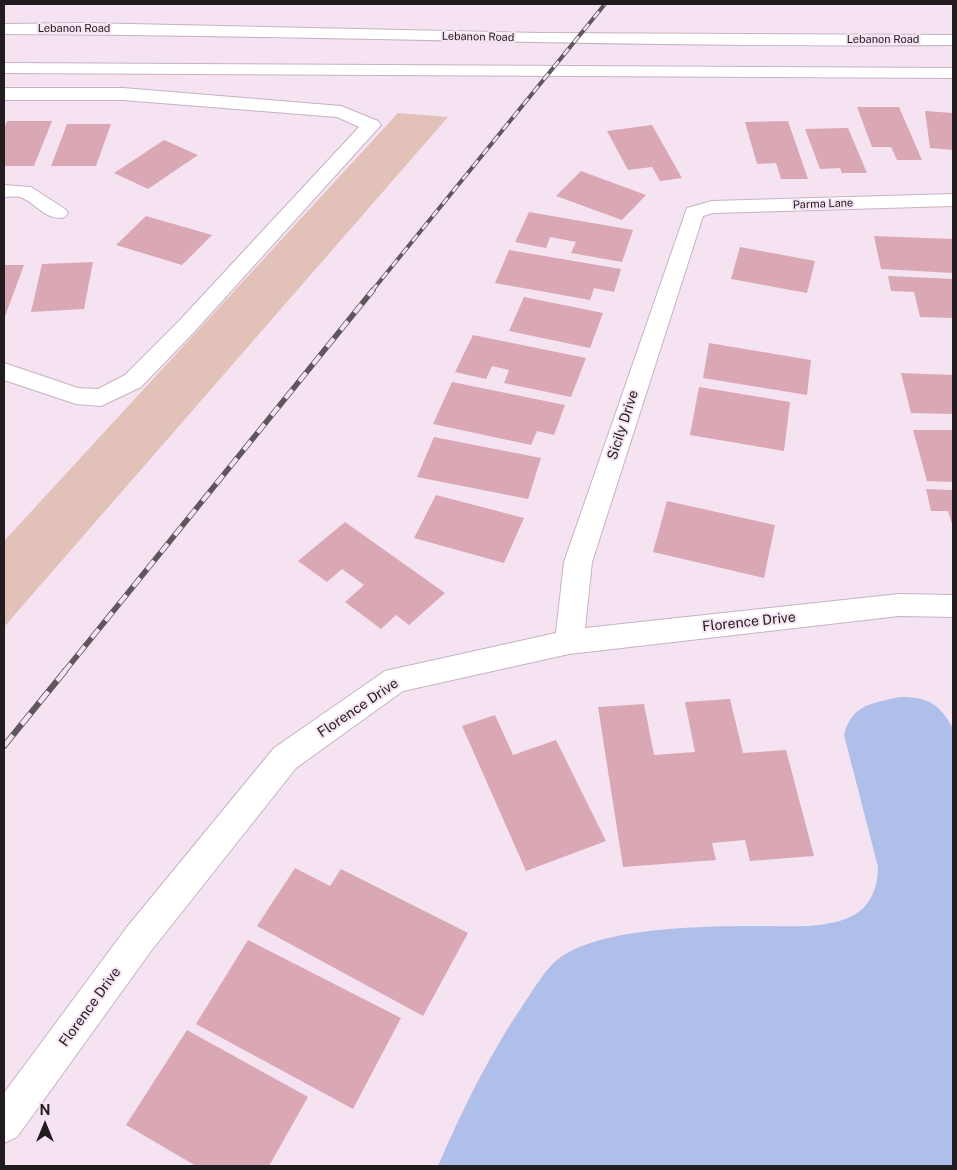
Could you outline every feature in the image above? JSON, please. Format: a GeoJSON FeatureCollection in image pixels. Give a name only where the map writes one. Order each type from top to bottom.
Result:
{"type":"FeatureCollection","features":[{"type":"Feature","properties":{"kind":"main road","name":"Lebanon Road"},"geometry":{"type":"LineString","coordinates":[[4,29],[84,28],[548,38],[953,40]]}},
{"type":"Feature","properties":{"kind":"main road"},"geometry":{"type":"LineString","coordinates":[[4,68],[953,73]]}},
{"type":"Feature","properties":{"kind":"main road"},"geometry":{"type":"LineString","coordinates":[[4,94],[123,94],[342,112],[372,125],[186,327],[133,381],[101,398],[76,396],[4,370]]}},
{"type":"Feature","properties":{"kind":"main road"},"geometry":{"type":"LineString","coordinates":[[4,191],[24,191],[58,213]]}},
{"type":"Feature","properties":{"kind":"main road","name":"Parma Lane"},"geometry":{"type":"LineString","coordinates":[[694,212],[712,207],[953,200]]}},
{"type":"Feature","properties":{"kind":"main road","name":"Sicily Drive"},"geometry":{"type":"LineString","coordinates":[[569,642],[578,562],[694,212]]}},
{"type":"Feature","properties":{"kind":"main road","name":"Florence Drive"},"geometry":{"type":"LineString","coordinates":[[4,1124],[139,939],[285,758],[395,680],[569,642],[899,605],[953,606]]}},
{"type":"Feature","properties":{"kind":"shaded area"},"geometry":{"type":"Polygon","coordinates":[[[398,113],[448,117],[4,627],[4,541],[398,113]]]}},
{"type":"Feature","properties":{"kind":"water"},"geometry":{"type":"Polygon","coordinates":[[[899,697],[918,698],[932,703],[953,728],[953,1166],[438,1166],[457,1123],[501,1039],[541,978],[557,960],[576,949],[599,940],[627,934],[686,928],[822,925],[854,915],[865,906],[873,894],[877,881],[878,867],[844,735],[852,717],[858,711],[871,704],[899,697]]]}},
{"type":"Feature","properties":{"kind":"building"},"geometry":{"type":"Polygon","coordinates":[[[857,107],[899,107],[922,160],[897,160],[891,147],[872,147],[857,107]]]}},
{"type":"Feature","properties":{"kind":"building"},"geometry":{"type":"Polygon","coordinates":[[[925,111],[953,113],[953,150],[930,148],[925,111]]]}},
{"type":"Feature","properties":{"kind":"building"},"geometry":{"type":"Polygon","coordinates":[[[7,121],[52,121],[34,166],[4,166],[4,129],[7,121]]]}},
{"type":"Feature","properties":{"kind":"building"},"geometry":{"type":"Polygon","coordinates":[[[788,121],[808,179],[781,179],[776,163],[757,164],[745,122],[788,121]]]}},
{"type":"Feature","properties":{"kind":"building"},"geometry":{"type":"Polygon","coordinates":[[[67,124],[111,124],[96,166],[51,166],[67,124]]]}},
{"type":"Feature","properties":{"kind":"building"},"geometry":{"type":"Polygon","coordinates":[[[652,125],[682,178],[660,181],[652,167],[628,170],[607,131],[652,125]]]}},
{"type":"Feature","properties":{"kind":"building"},"geometry":{"type":"Polygon","coordinates":[[[848,128],[867,173],[842,173],[840,168],[820,169],[805,129],[848,128]]]}},
{"type":"Feature","properties":{"kind":"building"},"geometry":{"type":"Polygon","coordinates":[[[164,140],[198,155],[148,189],[114,173],[164,140]]]}},
{"type":"Feature","properties":{"kind":"building"},"geometry":{"type":"Polygon","coordinates":[[[581,171],[646,195],[622,220],[556,196],[581,171]]]}},
{"type":"Feature","properties":{"kind":"building"},"geometry":{"type":"Polygon","coordinates":[[[529,212],[633,230],[622,262],[571,253],[576,242],[550,237],[546,248],[515,242],[529,212]]]}},
{"type":"Feature","properties":{"kind":"building"},"geometry":{"type":"Polygon","coordinates":[[[146,216],[212,235],[182,265],[116,245],[146,216]]]}},
{"type":"Feature","properties":{"kind":"building"},"geometry":{"type":"Polygon","coordinates":[[[874,236],[953,239],[953,273],[881,269],[874,236]]]}},
{"type":"Feature","properties":{"kind":"building"},"geometry":{"type":"Polygon","coordinates":[[[740,247],[815,261],[807,293],[731,279],[740,247]]]}},
{"type":"Feature","properties":{"kind":"building"},"geometry":{"type":"Polygon","coordinates":[[[509,250],[621,269],[614,292],[594,288],[590,300],[495,283],[509,250]]]}},
{"type":"Feature","properties":{"kind":"building"},"geometry":{"type":"Polygon","coordinates":[[[93,262],[84,309],[31,312],[42,264],[93,262]]]}},
{"type":"Feature","properties":{"kind":"building"},"geometry":{"type":"Polygon","coordinates":[[[4,265],[24,265],[4,319],[4,265]]]}},
{"type":"Feature","properties":{"kind":"building"},"geometry":{"type":"Polygon","coordinates":[[[888,276],[953,279],[953,318],[920,317],[914,292],[891,291],[888,276]]]}},
{"type":"Feature","properties":{"kind":"building"},"geometry":{"type":"Polygon","coordinates":[[[524,297],[603,313],[590,348],[509,331],[524,297]]]}},
{"type":"Feature","properties":{"kind":"building"},"geometry":{"type":"Polygon","coordinates":[[[473,335],[586,358],[571,397],[504,383],[509,370],[492,366],[486,379],[455,372],[473,335]]]}},
{"type":"Feature","properties":{"kind":"building"},"geometry":{"type":"Polygon","coordinates":[[[709,343],[811,360],[807,395],[703,378],[709,343]]]}},
{"type":"Feature","properties":{"kind":"building"},"geometry":{"type":"Polygon","coordinates":[[[901,373],[953,375],[953,414],[911,413],[901,373]]]}},
{"type":"Feature","properties":{"kind":"building"},"geometry":{"type":"Polygon","coordinates":[[[452,382],[565,405],[554,435],[537,431],[531,445],[433,424],[452,382]]]}},
{"type":"Feature","properties":{"kind":"building"},"geometry":{"type":"Polygon","coordinates":[[[699,387],[790,402],[784,451],[690,435],[699,387]]]}},
{"type":"Feature","properties":{"kind":"building"},"geometry":{"type":"Polygon","coordinates":[[[913,430],[953,430],[953,482],[927,481],[913,430]]]}},
{"type":"Feature","properties":{"kind":"building"},"geometry":{"type":"Polygon","coordinates":[[[434,437],[541,458],[528,499],[417,477],[434,437]]]}},
{"type":"Feature","properties":{"kind":"building"},"geometry":{"type":"Polygon","coordinates":[[[926,489],[953,490],[953,527],[948,511],[931,511],[926,489]]]}},
{"type":"Feature","properties":{"kind":"building"},"geometry":{"type":"Polygon","coordinates":[[[436,495],[524,518],[504,563],[414,538],[436,495]]]}},
{"type":"Feature","properties":{"kind":"building"},"geometry":{"type":"Polygon","coordinates":[[[667,501],[775,525],[764,578],[653,552],[667,501]]]}},
{"type":"Feature","properties":{"kind":"building"},"geometry":{"type":"Polygon","coordinates":[[[345,522],[445,593],[409,625],[396,615],[381,629],[345,602],[364,585],[342,569],[327,582],[298,561],[345,522]]]}},
{"type":"Feature","properties":{"kind":"building"},"geometry":{"type":"Polygon","coordinates":[[[730,699],[743,753],[786,750],[814,856],[750,861],[745,840],[712,843],[716,860],[623,867],[598,707],[644,704],[654,755],[695,752],[685,702],[730,699]]]}},
{"type":"Feature","properties":{"kind":"building"},"geometry":{"type":"Polygon","coordinates":[[[495,715],[513,755],[556,740],[606,841],[526,871],[462,726],[495,715]]]}},
{"type":"Feature","properties":{"kind":"building"},"geometry":{"type":"Polygon","coordinates":[[[295,868],[330,886],[341,869],[468,933],[423,1016],[257,926],[295,868]]]}},
{"type":"Feature","properties":{"kind":"building"},"geometry":{"type":"Polygon","coordinates":[[[248,940],[401,1018],[353,1109],[196,1024],[248,940]]]}},
{"type":"Feature","properties":{"kind":"building"},"geometry":{"type":"Polygon","coordinates":[[[187,1030],[308,1097],[269,1166],[196,1166],[126,1125],[187,1030]]]}},
{"type":"Feature","properties":{"kind":"railway"},"geometry":{"type":"LineString","coordinates":[[372,291],[605,4]]}},
{"type":"Feature","properties":{"kind":"railway"},"geometry":{"type":"LineString","coordinates":[[64,672],[373,290]]}},
{"type":"Feature","properties":{"kind":"railway"},"geometry":{"type":"LineString","coordinates":[[4,746],[65,671]]}}]}
